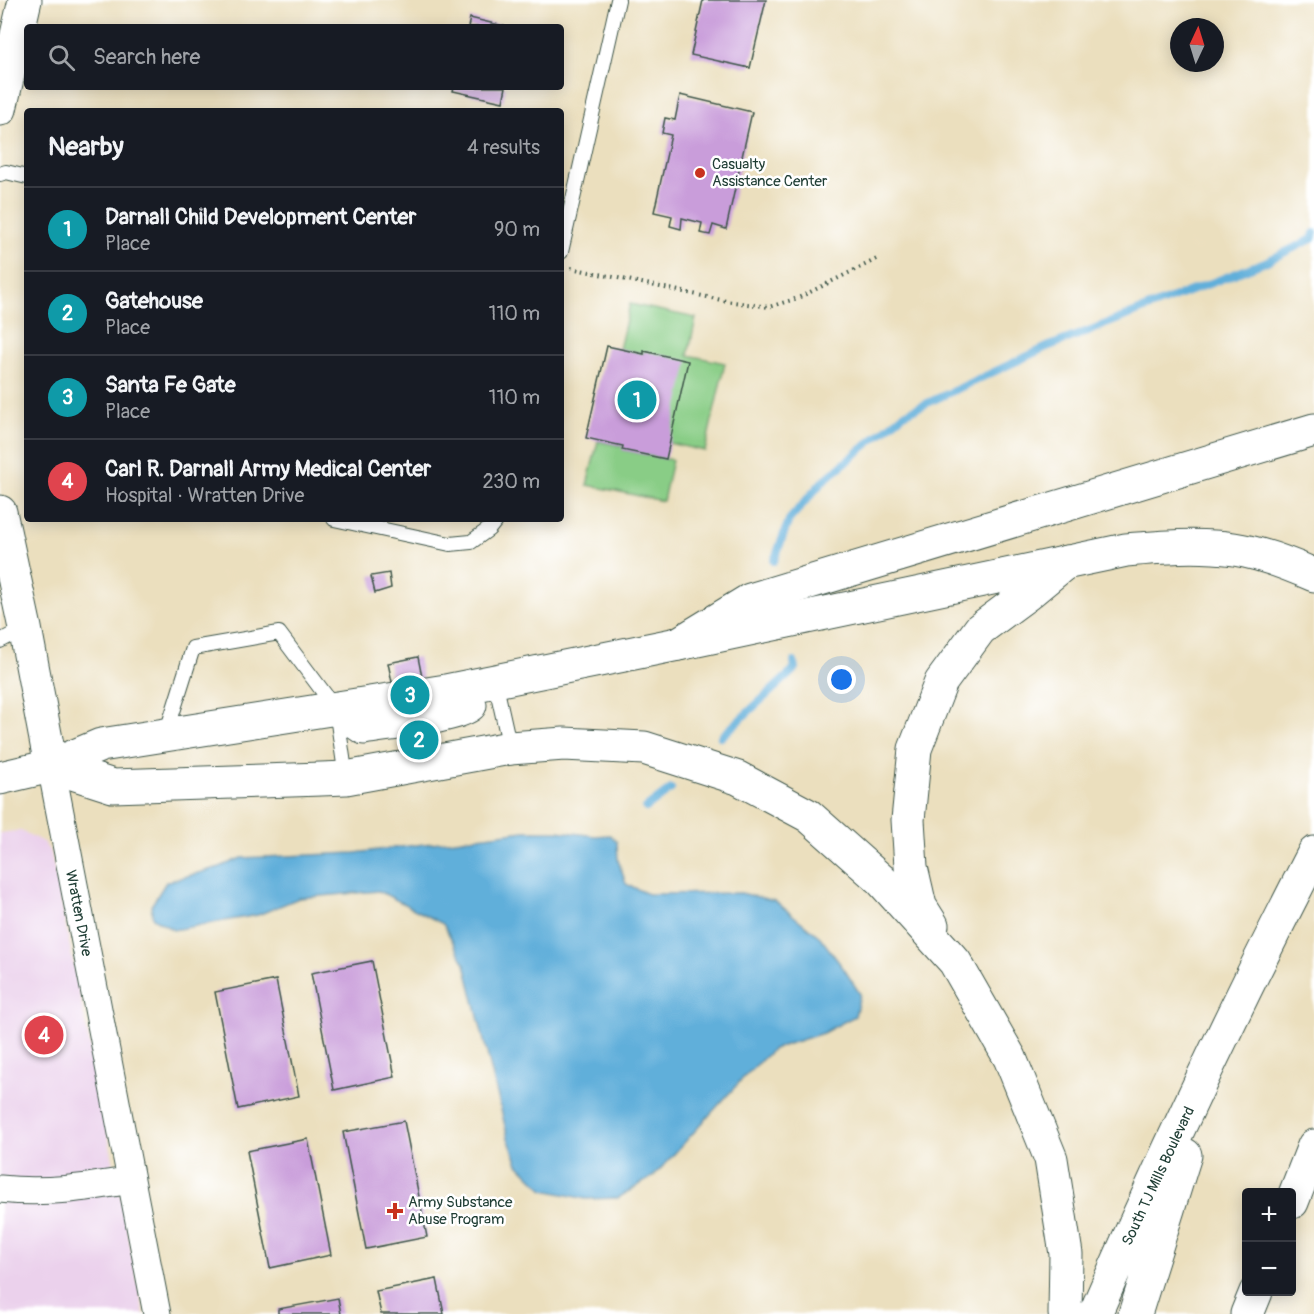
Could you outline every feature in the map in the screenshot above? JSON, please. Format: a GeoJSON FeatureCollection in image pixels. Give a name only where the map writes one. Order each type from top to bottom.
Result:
{"type":"FeatureCollection","features":[{"type":"Feature","properties":{"kind":"main road"},"geometry":{"type":"LineString","coordinates":[[0,109],[25,0]]}},
{"type":"Feature","properties":{"kind":"main road"},"geometry":{"type":"LineString","coordinates":[[678,644],[750,600],[1314,430]]}},
{"type":"Feature","properties":{"kind":"main road","name":"Wratten Drive"},"geometry":{"type":"LineString","coordinates":[[0,512],[13,634],[51,766]]}},
{"type":"Feature","properties":{"kind":"main road"},"geometry":{"type":"LineString","coordinates":[[0,778],[51,766],[101,745],[336,709],[495,681],[1126,550],[1171,546],[1234,549],[1290,564],[1314,575]]}},
{"type":"Feature","properties":{"kind":"main road"},"geometry":{"type":"LineString","coordinates":[[1065,1314],[1066,1254],[1051,1159],[1010,1058],[920,906],[911,867],[908,820],[915,749],[941,681],[980,629],[1066,562]]}},
{"type":"Feature","properties":{"kind":"main road"},"geometry":{"type":"LineString","coordinates":[[51,766],[113,786],[346,778],[510,748],[564,744],[644,748],[738,778],[809,816],[881,880],[955,962]]}},
{"type":"Feature","properties":{"kind":"main road","name":"South TJ Mills Boulevard"},"geometry":{"type":"LineString","coordinates":[[1095,1314],[1142,1207],[1273,932],[1314,853]]}},
{"type":"Feature","properties":{"kind":"main road","name":"South TJ Mills Boulevard"},"geometry":{"type":"LineString","coordinates":[[1135,1314],[1222,1039]]}},
{"type":"Feature","properties":{"kind":"main road"},"geometry":{"type":"LineString","coordinates":[[1296,1192],[1314,1146]]}},
{"type":"Feature","properties":{"kind":"main road"},"geometry":{"type":"LineString","coordinates":[[1247,1314],[1254,1296]]}},
{"type":"Feature","properties":{"kind":"street","name":"Wratten Drive"},"geometry":{"type":"LineString","coordinates":[[51,766],[157,1314]]}},
{"type":"Feature","properties":{"kind":"street"},"geometry":{"type":"LineString","coordinates":[[0,1189],[51,1192],[90,1188],[131,1179]]}},
{"type":"Feature","properties":{"kind":"lane"},"geometry":{"type":"LineString","coordinates":[[564,239],[618,0]]}},
{"type":"Feature","properties":{"kind":"lane"},"geometry":{"type":"LineString","coordinates":[[0,174],[6,172],[24,176]]}},
{"type":"Feature","properties":{"kind":"lane"},"geometry":{"type":"LineString","coordinates":[[348,522],[450,544],[471,542],[495,522]]}},
{"type":"Feature","properties":{"kind":"lane"},"geometry":{"type":"LineString","coordinates":[[166,734],[193,648],[279,633],[336,709],[346,778]]}},
{"type":"Feature","properties":{"kind":"lane"},"geometry":{"type":"LineString","coordinates":[[495,681],[510,748]]}},
{"type":"Feature","properties":{"kind":"path"},"geometry":{"type":"LineString","coordinates":[[564,267],[726,302],[769,307],[798,298],[879,258]]}},
{"type":"Feature","properties":{"kind":"shaded area"},"geometry":{"type":"Polygon","coordinates":[[[22,831],[43,842],[51,853],[144,1314],[0,1314],[0,833],[22,831]]]}},
{"type":"Feature","properties":{"kind":"green space"},"geometry":{"type":"Polygon","coordinates":[[[630,304],[696,318],[688,355],[725,363],[705,451],[669,443],[644,351],[644,354],[619,349],[630,304]]]}},
{"type":"Feature","properties":{"kind":"green space"},"geometry":{"type":"Polygon","coordinates":[[[598,441],[623,446],[623,450],[672,460],[663,501],[587,485],[598,441]]]}},
{"type":"Feature","properties":{"kind":"water"},"geometry":{"type":"Polygon","coordinates":[[[524,831],[610,835],[617,842],[618,860],[626,884],[648,894],[741,893],[775,901],[820,937],[844,969],[860,994],[855,1016],[823,1033],[773,1049],[745,1076],[654,1176],[618,1198],[586,1199],[544,1190],[518,1164],[508,1138],[465,964],[443,924],[379,891],[299,898],[258,915],[173,930],[153,918],[151,906],[166,882],[220,867],[241,858],[355,853],[524,831]]]}},
{"type":"Feature","properties":{"kind":"building"},"geometry":{"type":"Polygon","coordinates":[[[703,0],[766,0],[750,68],[691,55],[703,0]]]}},
{"type":"Feature","properties":{"kind":"building"},"geometry":{"type":"Polygon","coordinates":[[[470,18],[496,24],[469,24],[470,18]]]}},
{"type":"Feature","properties":{"kind":"building"},"geometry":{"type":"Polygon","coordinates":[[[453,90],[505,90],[503,102],[453,90]]]}},
{"type":"Feature","properties":{"kind":"building","name":"Casualty Assistance Center"},"geometry":{"type":"Polygon","coordinates":[[[680,95],[752,112],[726,229],[713,225],[710,235],[700,233],[702,223],[682,218],[681,229],[670,226],[672,216],[654,212],[671,135],[662,133],[665,118],[675,120],[680,95]]]}},
{"type":"Feature","properties":{"kind":"building"},"geometry":{"type":"Polygon","coordinates":[[[607,346],[644,354],[644,351],[688,361],[666,459],[622,450],[623,446],[586,438],[607,346]]]}},
{"type":"Feature","properties":{"kind":"building"},"geometry":{"type":"Polygon","coordinates":[[[389,573],[391,588],[375,593],[371,576],[389,573]]]}},
{"type":"Feature","properties":{"kind":"building"},"geometry":{"type":"Polygon","coordinates":[[[418,657],[436,748],[407,754],[388,663],[418,657]]]}},
{"type":"Feature","properties":{"kind":"building"},"geometry":{"type":"Polygon","coordinates":[[[372,961],[395,1077],[334,1090],[311,973],[372,961]]]}},
{"type":"Feature","properties":{"kind":"building"},"geometry":{"type":"Polygon","coordinates":[[[276,980],[299,1096],[238,1109],[215,992],[276,980]]]}},
{"type":"Feature","properties":{"kind":"building"},"geometry":{"type":"Polygon","coordinates":[[[404,1121],[427,1237],[366,1249],[343,1132],[404,1121]]]}},
{"type":"Feature","properties":{"kind":"building"},"geometry":{"type":"Polygon","coordinates":[[[308,1139],[331,1255],[270,1268],[247,1151],[308,1139]]]}},
{"type":"Feature","properties":{"kind":"building"},"geometry":{"type":"Polygon","coordinates":[[[437,1279],[444,1314],[381,1314],[376,1291],[437,1279]]]}},
{"type":"Feature","properties":{"kind":"building"},"geometry":{"type":"Polygon","coordinates":[[[338,1298],[341,1314],[278,1314],[278,1309],[338,1298]]]}},
{"type":"Feature","properties":{"kind":"waterway"},"geometry":{"type":"LineString","coordinates":[[774,561],[789,520],[823,481],[904,414],[1047,347],[1265,262],[1312,239],[1314,233]]}},
{"type":"Feature","properties":{"kind":"waterway"},"geometry":{"type":"LineString","coordinates":[[721,737],[795,669],[794,662]]}},
{"type":"Feature","properties":{"kind":"waterway"},"geometry":{"type":"LineString","coordinates":[[646,808],[671,789]]}},
{"type":"Feature","properties":{"kind":"place","name":"Casualty Assistance Center"},"geometry":{"type":"Point","coordinates":[700,173]}},
{"type":"Feature","properties":{"kind":"place","name":"Darnall Child Development Center"},"geometry":{"type":"Point","coordinates":[637,400]}},
{"type":"Feature","properties":{"kind":"place","name":"Santa Fe Gate"},"geometry":{"type":"Point","coordinates":[410,695]}},
{"type":"Feature","properties":{"kind":"place","name":"Gatehouse"},"geometry":{"type":"Point","coordinates":[419,740]}},
{"type":"Feature","properties":{"kind":"place","name":"Carl R. Darnall Army Medical Center"},"geometry":{"type":"Point","coordinates":[44,1035]}},
{"type":"Feature","properties":{"kind":"place","name":"Army Substance Abuse Program"},"geometry":{"type":"Point","coordinates":[395,1211]}}]}
